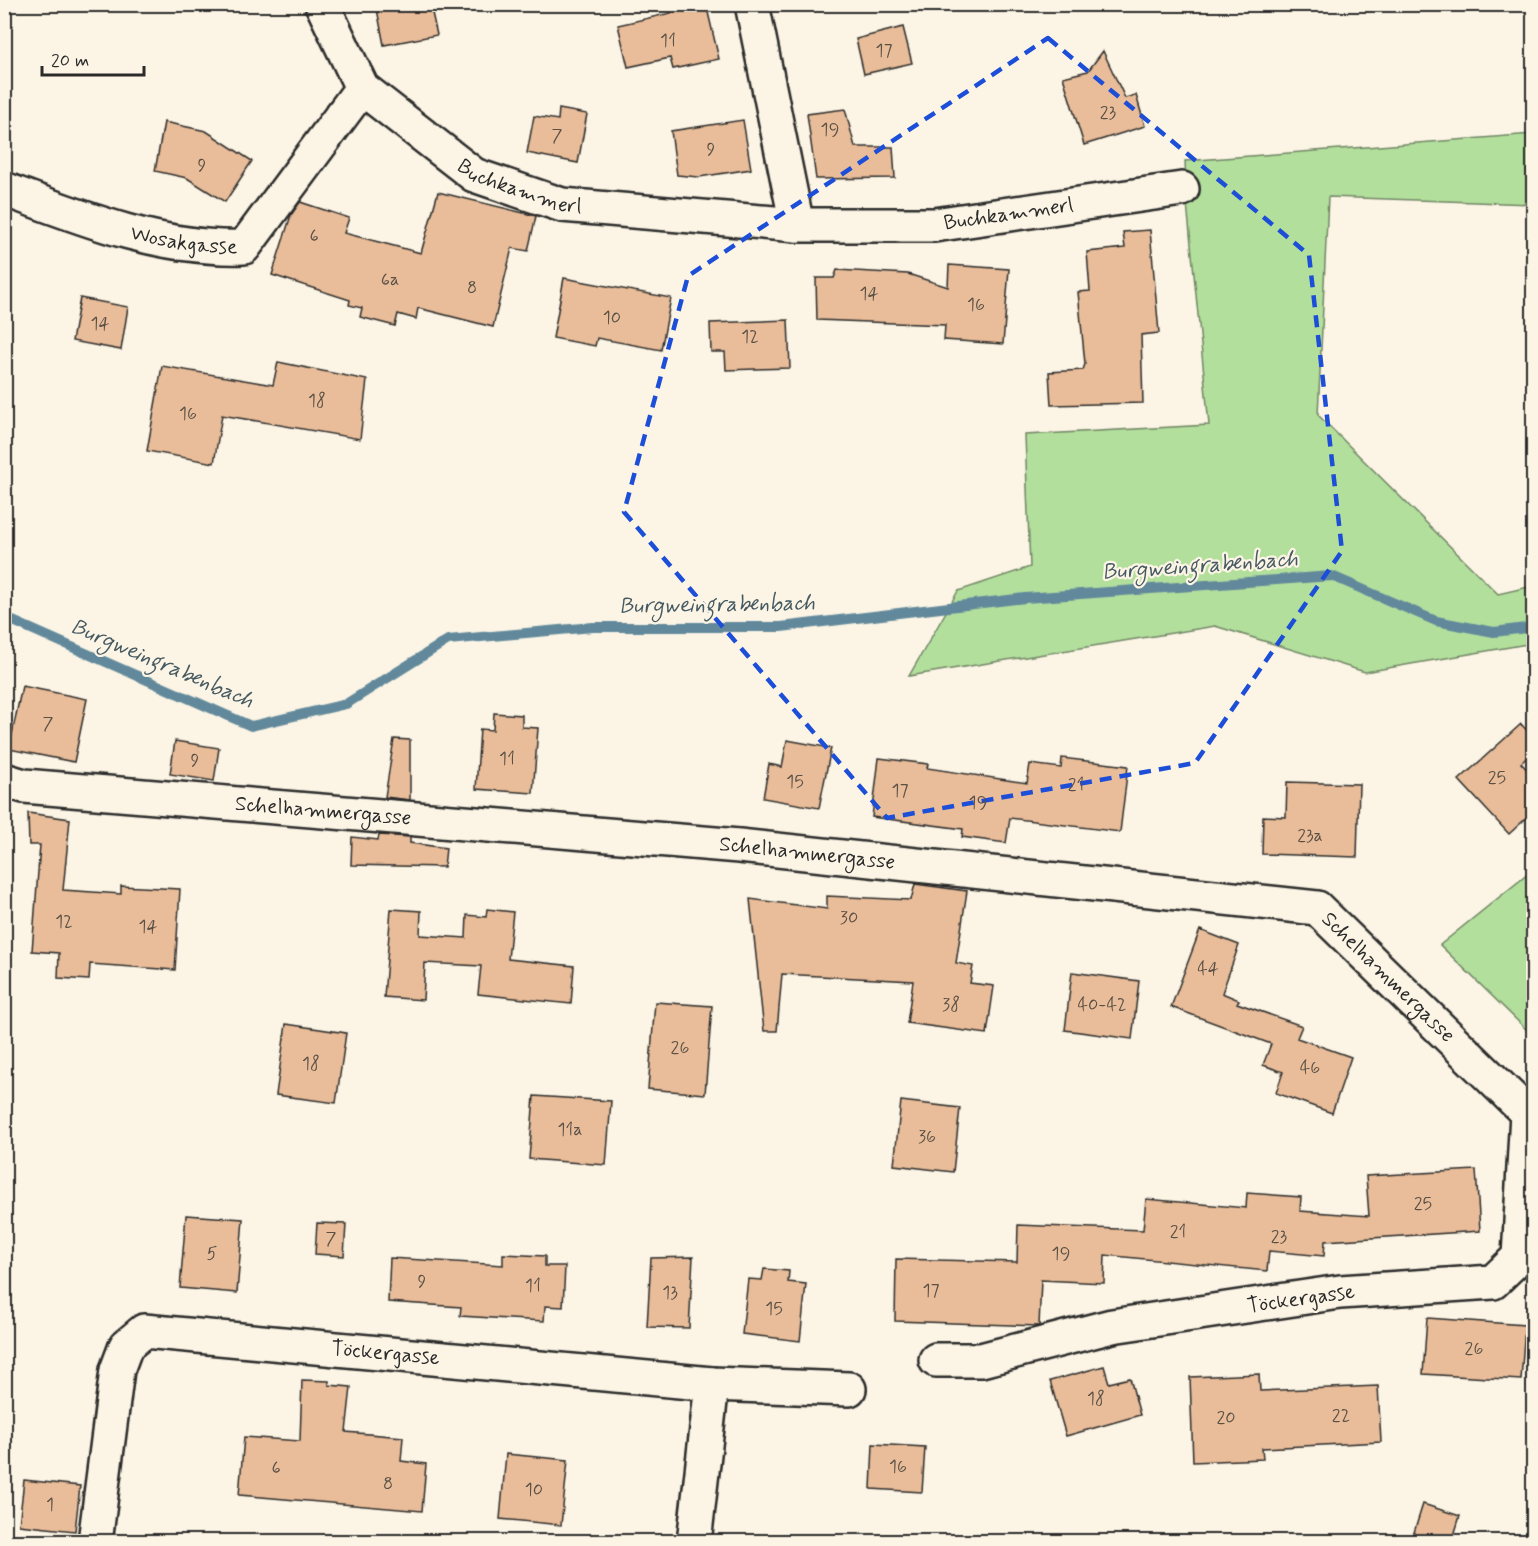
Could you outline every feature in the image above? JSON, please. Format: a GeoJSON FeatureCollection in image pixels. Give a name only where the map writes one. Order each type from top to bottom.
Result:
{"type":"FeatureCollection","features":[{"type":"Feature","properties":{"kind":"street","name":"Buchkammerl"},"geometry":{"type":"LineString","coordinates":[[322,4],[362,88],[474,175],[562,205],[797,225],[934,225],[1182,189]]}},
{"type":"Feature","properties":{"kind":"street"},"geometry":{"type":"LineString","coordinates":[[752,4],[797,225]]}},
{"type":"Feature","properties":{"kind":"street","name":"Wosakgasse"},"geometry":{"type":"LineString","coordinates":[[4,189],[123,231],[208,248],[244,246],[362,88]]}},
{"type":"Feature","properties":{"kind":"street","name":"Schelhammergasse"},"geometry":{"type":"LineString","coordinates":[[4,780],[24,786],[739,846],[1317,908],[1527,1113]]}},
{"type":"Feature","properties":{"kind":"street","name":"Töckergasse"},"geometry":{"type":"LineString","coordinates":[[936,1360],[981,1360],[1112,1326],[1340,1292],[1493,1282],[1518,1257],[1527,1113]]}},
{"type":"Feature","properties":{"kind":"street","name":"Töckergasse"},"geometry":{"type":"LineString","coordinates":[[95,1542],[117,1370],[126,1346],[144,1330],[712,1384],[849,1389]]}},
{"type":"Feature","properties":{"kind":"street"},"geometry":{"type":"LineString","coordinates":[[694,1542],[712,1384]]}},
{"type":"Feature","properties":{"kind":"highlighted area"},"geometry":{"type":"Polygon","coordinates":[[[1048,38],[1309,255],[1342,551],[1195,763],[887,818],[624,512],[688,276],[1048,38]]]}},
{"type":"Feature","properties":{"kind":"green space"},"geometry":{"type":"Polygon","coordinates":[[[1533,134],[1533,204],[1328,197],[1318,415],[1498,594],[1533,586],[1533,643],[1365,672],[1215,626],[909,676],[958,591],[1030,567],[1025,435],[1209,425],[1187,204],[1185,161],[1533,134]]]}},
{"type":"Feature","properties":{"kind":"green space"},"geometry":{"type":"Polygon","coordinates":[[[1528,874],[1534,878],[1533,1036],[1440,945],[1528,874]]]}},
{"type":"Feature","properties":{"kind":"building"},"geometry":{"type":"Polygon","coordinates":[[[376,4],[430,4],[437,35],[384,45],[376,4]]]}},
{"type":"Feature","properties":{"kind":"building"},"geometry":{"type":"Polygon","coordinates":[[[669,4],[706,4],[719,59],[673,69],[670,58],[628,67],[618,25],[671,13],[669,4]]]}},
{"type":"Feature","properties":{"kind":"building"},"geometry":{"type":"Polygon","coordinates":[[[903,27],[912,63],[864,74],[856,39],[903,27]]]}},
{"type":"Feature","properties":{"kind":"building"},"geometry":{"type":"Polygon","coordinates":[[[1103,51],[1125,98],[1136,95],[1145,126],[1084,145],[1063,77],[1088,71],[1103,51]]]}},
{"type":"Feature","properties":{"kind":"building"},"geometry":{"type":"Polygon","coordinates":[[[559,109],[587,114],[578,163],[527,153],[534,116],[558,120],[559,109]]]}},
{"type":"Feature","properties":{"kind":"building"},"geometry":{"type":"Polygon","coordinates":[[[845,109],[855,147],[893,147],[895,178],[816,179],[807,114],[845,109]]]}},
{"type":"Feature","properties":{"kind":"building"},"geometry":{"type":"Polygon","coordinates":[[[743,120],[751,169],[699,177],[677,175],[671,131],[743,120]]]}},
{"type":"Feature","properties":{"kind":"building"},"geometry":{"type":"Polygon","coordinates":[[[164,122],[206,131],[252,161],[225,202],[187,178],[155,171],[164,122]]]}},
{"type":"Feature","properties":{"kind":"building"},"geometry":{"type":"Polygon","coordinates":[[[438,192],[536,216],[528,251],[512,248],[493,327],[418,308],[416,319],[398,314],[395,326],[360,317],[362,308],[349,305],[350,300],[272,275],[291,215],[300,202],[349,218],[344,233],[421,253],[438,192]]]}},
{"type":"Feature","properties":{"kind":"building"},"geometry":{"type":"Polygon","coordinates":[[[1150,230],[1159,333],[1141,335],[1143,403],[1051,405],[1049,372],[1083,370],[1085,364],[1078,292],[1090,291],[1087,252],[1125,248],[1123,232],[1150,230]]]}},
{"type":"Feature","properties":{"kind":"building"},"geometry":{"type":"Polygon","coordinates":[[[949,265],[1009,269],[1003,344],[944,340],[945,325],[817,320],[816,278],[834,278],[837,270],[908,274],[948,287],[949,265]]]}},
{"type":"Feature","properties":{"kind":"building"},"geometry":{"type":"Polygon","coordinates":[[[564,278],[671,298],[661,350],[597,338],[595,346],[553,338],[564,278]]]}},
{"type":"Feature","properties":{"kind":"building"},"geometry":{"type":"Polygon","coordinates":[[[80,298],[128,307],[121,350],[72,341],[80,298]]]}},
{"type":"Feature","properties":{"kind":"building"},"geometry":{"type":"Polygon","coordinates":[[[788,320],[790,368],[726,370],[725,352],[711,352],[710,323],[788,320]]]}},
{"type":"Feature","properties":{"kind":"building"},"geometry":{"type":"Polygon","coordinates":[[[278,362],[367,380],[360,439],[222,415],[214,463],[147,451],[162,366],[273,385],[278,362]]]}},
{"type":"Feature","properties":{"kind":"building"},"geometry":{"type":"Polygon","coordinates":[[[22,686],[87,699],[74,762],[9,749],[22,686]]]}},
{"type":"Feature","properties":{"kind":"building"},"geometry":{"type":"Polygon","coordinates":[[[494,713],[522,715],[522,727],[538,728],[533,793],[476,789],[480,729],[493,730],[494,713]]]}},
{"type":"Feature","properties":{"kind":"building"},"geometry":{"type":"Polygon","coordinates":[[[1521,724],[1533,737],[1533,752],[1521,763],[1533,776],[1533,812],[1509,834],[1459,780],[1521,724]]]}},
{"type":"Feature","properties":{"kind":"building"},"geometry":{"type":"Polygon","coordinates":[[[394,739],[410,740],[410,800],[385,797],[394,739]]]}},
{"type":"Feature","properties":{"kind":"building"},"geometry":{"type":"Polygon","coordinates":[[[787,740],[831,748],[819,808],[763,798],[769,764],[782,767],[787,740]]]}},
{"type":"Feature","properties":{"kind":"building"},"geometry":{"type":"Polygon","coordinates":[[[175,741],[219,748],[214,781],[170,774],[175,741]]]}},
{"type":"Feature","properties":{"kind":"building"},"geometry":{"type":"Polygon","coordinates":[[[879,758],[928,764],[927,768],[1027,783],[1030,764],[1061,768],[1062,758],[1128,766],[1120,832],[1010,818],[1006,843],[962,837],[963,829],[872,817],[879,758]]]}},
{"type":"Feature","properties":{"kind":"building"},"geometry":{"type":"Polygon","coordinates":[[[1287,782],[1359,784],[1357,857],[1262,854],[1263,816],[1286,817],[1287,782]]]}},
{"type":"Feature","properties":{"kind":"building"},"geometry":{"type":"Polygon","coordinates":[[[28,813],[70,819],[63,890],[121,894],[121,886],[180,889],[175,970],[90,964],[89,980],[58,978],[59,953],[32,951],[40,845],[29,845],[28,813]]]}},
{"type":"Feature","properties":{"kind":"building"},"geometry":{"type":"Polygon","coordinates":[[[379,835],[410,837],[410,843],[446,848],[444,867],[351,865],[352,837],[378,840],[379,835]]]}},
{"type":"Feature","properties":{"kind":"building"},"geometry":{"type":"Polygon","coordinates":[[[915,884],[967,891],[956,963],[973,966],[970,983],[994,986],[987,1034],[907,1023],[913,981],[782,974],[777,1031],[764,1031],[750,899],[827,909],[827,896],[911,900],[915,884]]]}},
{"type":"Feature","properties":{"kind":"building"},"geometry":{"type":"Polygon","coordinates":[[[391,909],[421,911],[420,935],[466,938],[467,915],[486,917],[487,909],[513,912],[508,959],[574,966],[571,1004],[478,994],[481,966],[425,963],[423,1000],[384,997],[391,909]]]}},
{"type":"Feature","properties":{"kind":"building"},"geometry":{"type":"Polygon","coordinates":[[[1200,930],[1239,945],[1222,993],[1239,1000],[1237,1003],[1302,1026],[1297,1038],[1351,1057],[1332,1113],[1276,1093],[1283,1072],[1263,1065],[1271,1044],[1171,1007],[1200,930]]]}},
{"type":"Feature","properties":{"kind":"building"},"geometry":{"type":"Polygon","coordinates":[[[1072,972],[1139,981],[1132,1039],[1065,1030],[1072,972]]]}},
{"type":"Feature","properties":{"kind":"building"},"geometry":{"type":"Polygon","coordinates":[[[655,1002],[712,1006],[705,1094],[648,1089],[655,1002]]]}},
{"type":"Feature","properties":{"kind":"building"},"geometry":{"type":"Polygon","coordinates":[[[286,1024],[346,1033],[336,1103],[276,1095],[286,1024]]]}},
{"type":"Feature","properties":{"kind":"building"},"geometry":{"type":"Polygon","coordinates":[[[534,1096],[611,1101],[606,1165],[529,1159],[534,1096]]]}},
{"type":"Feature","properties":{"kind":"building"},"geometry":{"type":"Polygon","coordinates":[[[901,1101],[960,1108],[953,1172],[894,1165],[901,1101]]]}},
{"type":"Feature","properties":{"kind":"building"},"geometry":{"type":"Polygon","coordinates":[[[1476,1170],[1480,1231],[1325,1241],[1324,1256],[1269,1251],[1267,1271],[1105,1255],[1104,1283],[1041,1280],[1039,1326],[895,1321],[896,1259],[1017,1262],[1018,1225],[1143,1230],[1146,1199],[1246,1208],[1247,1193],[1301,1197],[1300,1211],[1369,1216],[1366,1176],[1476,1170]]]}},
{"type":"Feature","properties":{"kind":"building"},"geometry":{"type":"Polygon","coordinates":[[[186,1215],[243,1219],[237,1293],[180,1288],[186,1215]]]}},
{"type":"Feature","properties":{"kind":"building"},"geometry":{"type":"Polygon","coordinates":[[[317,1223],[346,1224],[344,1256],[315,1254],[317,1223]]]}},
{"type":"Feature","properties":{"kind":"building"},"geometry":{"type":"Polygon","coordinates":[[[503,1254],[545,1256],[545,1266],[565,1266],[563,1307],[545,1306],[544,1321],[460,1316],[461,1307],[388,1302],[390,1258],[503,1265],[503,1254]]]}},
{"type":"Feature","properties":{"kind":"building"},"geometry":{"type":"Polygon","coordinates":[[[693,1257],[689,1328],[647,1327],[651,1258],[693,1257]]]}},
{"type":"Feature","properties":{"kind":"building"},"geometry":{"type":"Polygon","coordinates":[[[764,1269],[789,1271],[788,1282],[806,1284],[800,1341],[742,1334],[748,1279],[762,1280],[764,1269]]]}},
{"type":"Feature","properties":{"kind":"building"},"geometry":{"type":"Polygon","coordinates":[[[1427,1318],[1525,1325],[1521,1380],[1423,1374],[1427,1318]]]}},
{"type":"Feature","properties":{"kind":"building"},"geometry":{"type":"Polygon","coordinates":[[[1104,1366],[1109,1383],[1130,1378],[1140,1415],[1066,1436],[1050,1381],[1104,1366]]]}},
{"type":"Feature","properties":{"kind":"building"},"geometry":{"type":"Polygon","coordinates":[[[1259,1374],[1260,1391],[1378,1386],[1381,1442],[1262,1448],[1263,1459],[1193,1462],[1190,1377],[1259,1374]]]}},
{"type":"Feature","properties":{"kind":"building"},"geometry":{"type":"Polygon","coordinates":[[[302,1380],[329,1381],[329,1385],[351,1387],[346,1432],[403,1437],[401,1461],[426,1464],[422,1511],[239,1495],[244,1437],[300,1441],[302,1380]]]}},
{"type":"Feature","properties":{"kind":"building"},"geometry":{"type":"Polygon","coordinates":[[[873,1444],[925,1447],[922,1492],[871,1489],[873,1444]]]}},
{"type":"Feature","properties":{"kind":"building"},"geometry":{"type":"Polygon","coordinates":[[[506,1454],[568,1460],[561,1525],[500,1519],[506,1454]]]}},
{"type":"Feature","properties":{"kind":"building"},"geometry":{"type":"Polygon","coordinates":[[[24,1480],[80,1486],[75,1531],[19,1525],[24,1480]]]}},
{"type":"Feature","properties":{"kind":"building"},"geometry":{"type":"Polygon","coordinates":[[[1423,1504],[1460,1516],[1452,1542],[1411,1542],[1423,1504]]]}},
{"type":"Feature","properties":{"kind":"waterway","name":"Burgweingrabenbach"},"geometry":{"type":"LineString","coordinates":[[4,617],[251,726],[346,704],[448,640],[593,627],[781,627],[1025,598],[1332,576],[1436,621],[1494,632],[1534,627]]}}]}
